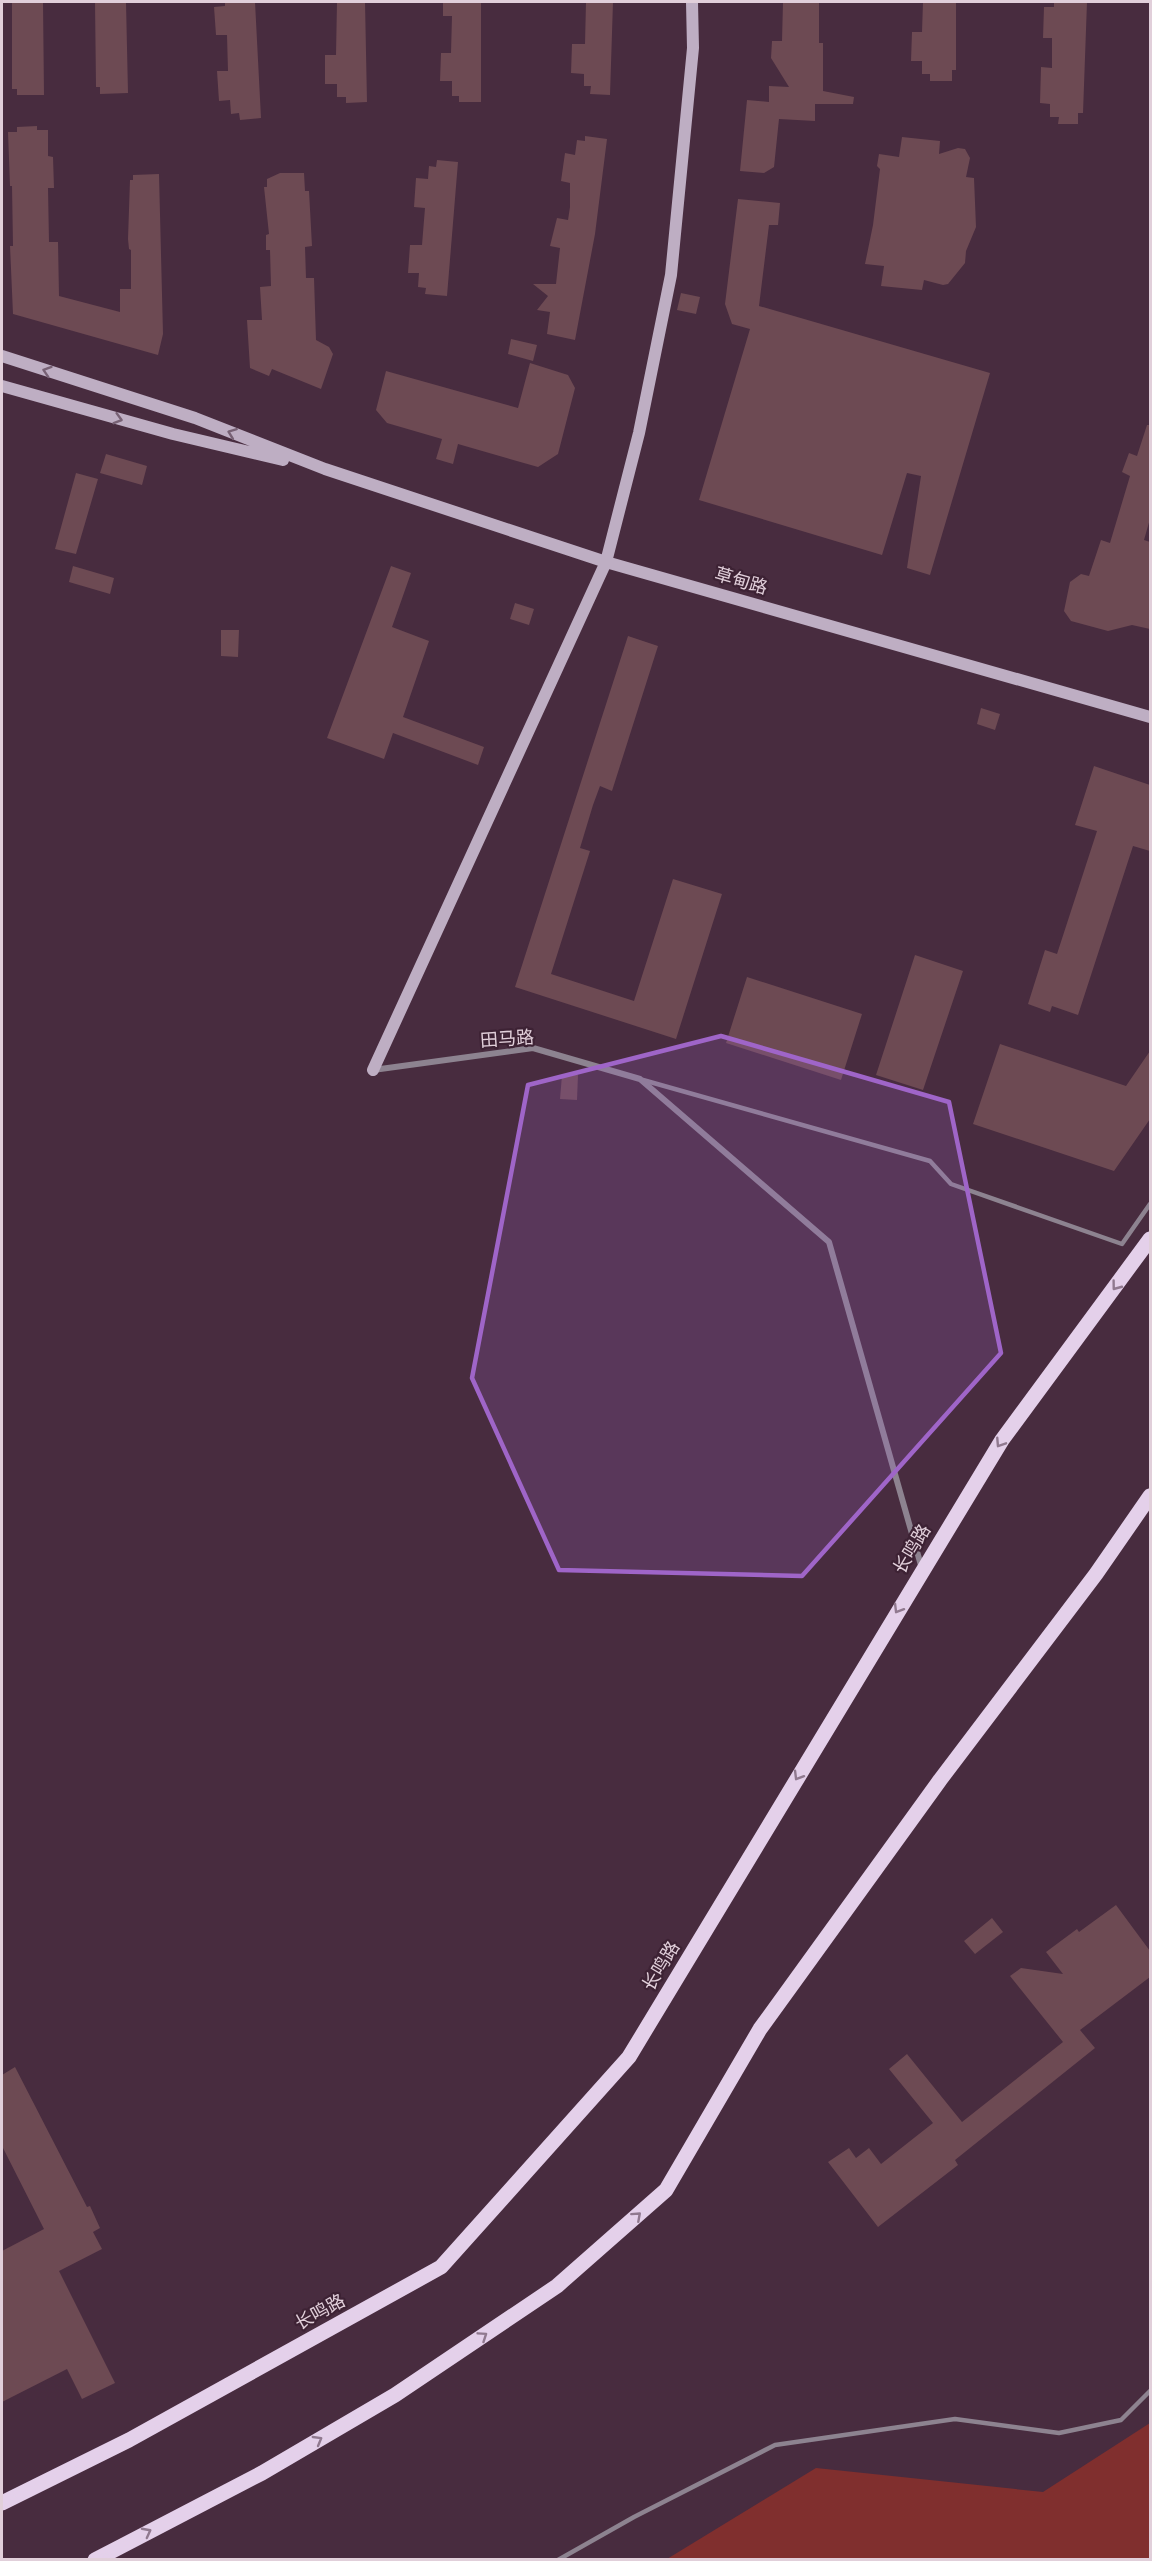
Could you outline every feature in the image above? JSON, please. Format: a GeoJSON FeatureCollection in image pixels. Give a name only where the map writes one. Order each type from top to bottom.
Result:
{"type":"FeatureCollection","features":[{"type":"Feature","properties":{"kind":"main road","name":"长鸣路"},"geometry":{"type":"LineString","coordinates":[[2,2503],[129,2440],[441,2267],[629,2057],[1002,1440],[1150,1239]]}},
{"type":"Feature","properties":{"kind":"main road"},"geometry":{"type":"LineString","coordinates":[[95,2559],[262,2472],[395,2395],[557,2286],[666,2190],[760,2029],[940,1780],[1096,1574],[1150,1496]]}},
{"type":"Feature","properties":{"kind":"street"},"geometry":{"type":"LineString","coordinates":[[373,1070],[606,562],[639,433],[671,275],[693,48],[692,2]]}},
{"type":"Feature","properties":{"kind":"street"},"geometry":{"type":"LineString","coordinates":[[2,356],[195,418],[325,470]]}},
{"type":"Feature","properties":{"kind":"street"},"geometry":{"type":"LineString","coordinates":[[2,386],[173,434],[325,470]]}},
{"type":"Feature","properties":{"kind":"street","name":"草甸路"},"geometry":{"type":"LineString","coordinates":[[325,470],[606,562],[1150,717]]}},
{"type":"Feature","properties":{"kind":"street","name":"田马路"},"geometry":{"type":"LineString","coordinates":[[373,1070],[533,1048],[640,1079]]}},
{"type":"Feature","properties":{"kind":"street"},"geometry":{"type":"LineString","coordinates":[[640,1079],[829,1242],[922,1569]]}},
{"type":"Feature","properties":{"kind":"lane"},"geometry":{"type":"LineString","coordinates":[[640,1079],[930,1161],[951,1184],[1122,1244],[1150,1204]]}},
{"type":"Feature","properties":{"kind":"lane"},"geometry":{"type":"LineString","coordinates":[[558,2559],[634,2517],[775,2445],[955,2419],[1059,2433],[1121,2421],[1150,2391]]}},
{"type":"Feature","properties":{"kind":"highlighted area"},"geometry":{"type":"Polygon","coordinates":[[[721,1036],[949,1102],[1001,1353],[802,1576],[559,1570],[472,1378],[528,1085],[721,1036]]]}},
{"type":"Feature","properties":{"kind":"shaded area"},"geometry":{"type":"Polygon","coordinates":[[[1150,2423],[1150,2559],[667,2559],[816,2468],[1043,2492],[1150,2423]]]}},
{"type":"Feature","properties":{"kind":"building"},"geometry":{"type":"Polygon","coordinates":[[[12,2],[43,2],[44,95],[17,95],[17,89],[12,89],[12,2]]]}},
{"type":"Feature","properties":{"kind":"building"},"geometry":{"type":"Polygon","coordinates":[[[95,2],[126,2],[128,93],[100,94],[100,87],[96,87],[95,2]]]}},
{"type":"Feature","properties":{"kind":"building"},"geometry":{"type":"Polygon","coordinates":[[[225,2],[255,2],[261,118],[240,120],[239,113],[231,114],[230,100],[219,101],[217,71],[228,71],[227,35],[216,35],[214,7],[225,6],[225,2]]]}},
{"type":"Feature","properties":{"kind":"building"},"geometry":{"type":"Polygon","coordinates":[[[337,2],[365,2],[367,102],[346,103],[346,97],[337,97],[337,84],[325,84],[325,55],[336,55],[337,2]]]}},
{"type":"Feature","properties":{"kind":"building"},"geometry":{"type":"Polygon","coordinates":[[[443,2],[481,2],[481,102],[459,102],[459,96],[452,96],[452,81],[440,81],[441,53],[451,53],[452,16],[443,16],[443,2]]]}},
{"type":"Feature","properties":{"kind":"building"},"geometry":{"type":"Polygon","coordinates":[[[586,2],[613,2],[610,95],[590,94],[591,86],[584,86],[584,74],[571,73],[572,44],[585,44],[586,2]]]}},
{"type":"Feature","properties":{"kind":"building"},"geometry":{"type":"Polygon","coordinates":[[[783,2],[819,2],[819,43],[823,43],[823,91],[854,97],[853,104],[815,104],[815,121],[779,119],[774,167],[764,173],[740,171],[747,100],[769,102],[769,86],[789,87],[771,58],[772,41],[782,41],[783,2]]]}},
{"type":"Feature","properties":{"kind":"building"},"geometry":{"type":"Polygon","coordinates":[[[923,2],[956,2],[956,70],[952,70],[952,81],[930,81],[930,74],[922,74],[922,61],[911,61],[912,32],[922,32],[923,2]]]}},
{"type":"Feature","properties":{"kind":"building"},"geometry":{"type":"Polygon","coordinates":[[[1054,2],[1087,2],[1083,113],[1078,113],[1078,124],[1058,124],[1059,117],[1050,117],[1050,104],[1040,103],[1041,67],[1052,68],[1052,38],[1043,38],[1044,7],[1054,7],[1054,2]]]}},
{"type":"Feature","properties":{"kind":"building"},"geometry":{"type":"Polygon","coordinates":[[[37,126],[37,130],[48,130],[48,156],[53,157],[54,188],[48,188],[49,242],[58,242],[59,296],[120,312],[120,289],[131,289],[131,250],[128,239],[130,180],[133,180],[133,175],[159,174],[163,334],[158,355],[13,314],[10,246],[13,246],[12,186],[10,186],[8,132],[17,132],[17,127],[37,126]]]}},
{"type":"Feature","properties":{"kind":"building"},"geometry":{"type":"Polygon","coordinates":[[[585,136],[607,139],[595,234],[575,340],[547,334],[550,312],[537,310],[548,296],[533,284],[556,284],[560,248],[550,246],[557,218],[568,220],[570,207],[570,183],[561,181],[565,153],[575,155],[577,140],[585,141],[585,136]]]}},
{"type":"Feature","properties":{"kind":"building"},"geometry":{"type":"Polygon","coordinates":[[[902,137],[940,141],[939,154],[958,148],[965,149],[970,158],[966,177],[974,178],[976,227],[966,251],[965,263],[948,284],[943,285],[924,280],[922,290],[881,286],[884,266],[865,264],[873,225],[880,169],[877,166],[879,154],[899,157],[902,137]]]}},
{"type":"Feature","properties":{"kind":"building"},"geometry":{"type":"Polygon","coordinates":[[[437,160],[458,162],[447,296],[425,294],[426,288],[418,287],[419,273],[408,273],[410,245],[422,245],[425,208],[414,207],[416,178],[428,179],[429,166],[436,167],[437,160]]]}},
{"type":"Feature","properties":{"kind":"building"},"geometry":{"type":"Polygon","coordinates":[[[280,173],[304,173],[305,191],[309,191],[312,246],[305,247],[306,278],[314,278],[316,340],[329,347],[333,354],[321,389],[272,369],[269,376],[250,368],[247,320],[262,320],[260,287],[271,286],[270,250],[266,250],[266,235],[269,234],[264,187],[267,187],[267,179],[280,173]]]}},
{"type":"Feature","properties":{"kind":"building"},"geometry":{"type":"Polygon","coordinates":[[[738,199],[780,203],[778,225],[769,225],[759,306],[990,373],[930,575],[907,568],[921,476],[907,473],[882,555],[699,500],[750,329],[732,324],[725,304],[738,199]]]}},
{"type":"Feature","properties":{"kind":"building"},"geometry":{"type":"Polygon","coordinates":[[[681,293],[700,297],[696,314],[677,310],[681,293]]]}},
{"type":"Feature","properties":{"kind":"building"},"geometry":{"type":"Polygon","coordinates":[[[511,339],[537,345],[533,361],[508,354],[511,339]]]}},
{"type":"Feature","properties":{"kind":"building"},"geometry":{"type":"Polygon","coordinates":[[[530,363],[568,375],[575,388],[558,454],[538,467],[458,444],[453,464],[436,459],[442,439],[387,423],[376,410],[386,371],[518,408],[530,363]]]}},
{"type":"Feature","properties":{"kind":"building"},"geometry":{"type":"Polygon","coordinates":[[[1147,425],[1150,425],[1150,519],[1144,540],[1150,542],[1150,629],[1132,625],[1108,631],[1071,621],[1064,611],[1070,582],[1081,574],[1089,576],[1101,540],[1110,543],[1130,476],[1122,472],[1129,453],[1137,456],[1147,425]]]}},
{"type":"Feature","properties":{"kind":"building"},"geometry":{"type":"Polygon","coordinates":[[[106,454],[147,466],[142,485],[100,473],[106,454]]]}},
{"type":"Feature","properties":{"kind":"building"},"geometry":{"type":"Polygon","coordinates":[[[76,473],[98,479],[76,554],[55,549],[76,473]]]}},
{"type":"Feature","properties":{"kind":"building"},"geometry":{"type":"Polygon","coordinates":[[[73,566],[114,578],[110,594],[69,582],[73,566]]]}},
{"type":"Feature","properties":{"kind":"building"},"geometry":{"type":"Polygon","coordinates":[[[391,566],[411,573],[392,627],[429,641],[403,717],[484,747],[478,765],[393,733],[384,759],[327,738],[391,566]]]}},
{"type":"Feature","properties":{"kind":"building"},"geometry":{"type":"Polygon","coordinates":[[[515,603],[534,609],[529,625],[510,619],[515,603]]]}},
{"type":"Feature","properties":{"kind":"building"},"geometry":{"type":"Polygon","coordinates":[[[221,630],[239,630],[238,657],[221,656],[221,630]]]}},
{"type":"Feature","properties":{"kind":"building"},"geometry":{"type":"Polygon","coordinates":[[[628,636],[658,646],[612,791],[600,786],[593,805],[580,848],[590,851],[551,974],[634,1001],[673,879],[722,894],[676,1039],[515,987],[628,636]]]}},
{"type":"Feature","properties":{"kind":"building"},"geometry":{"type":"Polygon","coordinates":[[[981,708],[1000,714],[995,730],[977,724],[981,708]]]}},
{"type":"Feature","properties":{"kind":"building"},"geometry":{"type":"Polygon","coordinates":[[[1094,766],[1150,785],[1150,851],[1133,846],[1078,1015],[1052,1006],[1050,1012],[1028,1004],[1045,950],[1057,954],[1097,831],[1075,825],[1094,766]]]}},
{"type":"Feature","properties":{"kind":"building"},"geometry":{"type":"Polygon","coordinates":[[[915,955],[963,971],[923,1090],[876,1075],[915,955]]]}},
{"type":"Feature","properties":{"kind":"building"},"geometry":{"type":"Polygon","coordinates":[[[747,977],[862,1014],[841,1080],[726,1043],[747,977]]]}},
{"type":"Feature","properties":{"kind":"building"},"geometry":{"type":"Polygon","coordinates":[[[1000,1044],[1126,1086],[1150,1051],[1150,1119],[1114,1171],[973,1124],[1000,1044]]]}},
{"type":"Feature","properties":{"kind":"building"},"geometry":{"type":"Polygon","coordinates":[[[562,1075],[578,1075],[577,1100],[560,1099],[562,1075]]]}},
{"type":"Feature","properties":{"kind":"building"},"geometry":{"type":"Polygon","coordinates":[[[1116,1905],[1150,1951],[1150,1977],[1080,2030],[1095,2048],[955,2160],[958,2165],[878,2227],[828,2162],[849,2148],[856,2158],[869,2148],[881,2164],[933,2123],[889,2069],[907,2054],[962,2122],[1063,2042],[1010,1976],[1021,1968],[1063,1974],[1046,1952],[1077,1929],[1079,1932],[1116,1905]]]}},
{"type":"Feature","properties":{"kind":"building"},"geometry":{"type":"Polygon","coordinates":[[[992,1918],[1003,1932],[975,1954],[964,1941],[992,1918]]]}},
{"type":"Feature","properties":{"kind":"building"},"geometry":{"type":"Polygon","coordinates":[[[15,2067],[100,2228],[93,2232],[102,2249],[59,2271],[115,2383],[82,2399],[67,2369],[2,2402],[2,2251],[44,2229],[2,2146],[2,2075],[15,2067]]]}}]}
